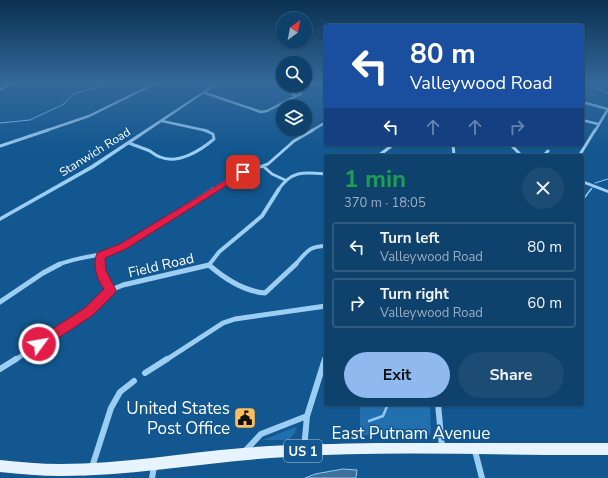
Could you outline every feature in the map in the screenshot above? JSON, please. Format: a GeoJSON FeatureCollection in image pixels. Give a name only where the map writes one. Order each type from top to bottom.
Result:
{"type":"FeatureCollection","features":[{"type":"Feature","properties":{"kind":"main road","name":"East Putnam Avenue"},"geometry":{"type":"LineString","coordinates":[[0,466],[57,476],[90,473],[153,472],[243,454],[304,451],[608,449]]}},
{"type":"Feature","properties":{"kind":"street"},"geometry":{"type":"LineString","coordinates":[[0,146],[83,118],[113,105]]}},
{"type":"Feature","properties":{"kind":"street","name":"Stanwich Road"},"geometry":{"type":"LineString","coordinates":[[0,219],[80,174],[186,105]]}},
{"type":"Feature","properties":{"kind":"street"},"geometry":{"type":"LineString","coordinates":[[241,105],[261,112],[267,111],[278,105]]}},
{"type":"Feature","properties":{"kind":"street"},"geometry":{"type":"LineString","coordinates":[[580,154],[608,109],[594,105]]}},
{"type":"Feature","properties":{"kind":"street"},"geometry":{"type":"LineString","coordinates":[[584,120],[598,124]]}},
{"type":"Feature","properties":{"kind":"street"},"geometry":{"type":"LineString","coordinates":[[129,143],[150,151],[161,158],[173,159],[190,155],[209,144],[214,139],[213,134],[209,131],[162,121]]}},
{"type":"Feature","properties":{"kind":"street"},"geometry":{"type":"LineString","coordinates":[[0,302],[62,263],[78,258],[100,256],[123,247],[235,176],[263,166],[272,161],[294,141],[324,123]]}},
{"type":"Feature","properties":{"kind":"street"},"geometry":{"type":"LineString","coordinates":[[381,154],[391,146]]}},
{"type":"Feature","properties":{"kind":"street"},"geometry":{"type":"LineString","coordinates":[[512,146],[520,154]]}},
{"type":"Feature","properties":{"kind":"street"},"geometry":{"type":"LineString","coordinates":[[545,154],[548,151]]}},
{"type":"Feature","properties":{"kind":"street"},"geometry":{"type":"LineString","coordinates":[[263,166],[272,174],[285,180]]}},
{"type":"Feature","properties":{"kind":"street"},"geometry":{"type":"LineString","coordinates":[[209,265],[219,252],[262,216],[285,180],[301,172],[324,174]]}},
{"type":"Feature","properties":{"kind":"street"},"geometry":{"type":"LineString","coordinates":[[584,182],[608,192]]}},
{"type":"Feature","properties":{"kind":"street","name":"Field Road"},"geometry":{"type":"LineString","coordinates":[[0,369],[89,312],[111,290],[123,285],[209,265],[216,272],[254,293],[265,293],[288,273],[309,249],[315,246],[324,246]]}},
{"type":"Feature","properties":{"kind":"street"},"geometry":{"type":"LineString","coordinates":[[100,256],[101,271],[106,284],[111,290]]}},
{"type":"Feature","properties":{"kind":"street"},"geometry":{"type":"LineString","coordinates":[[145,373],[223,323],[235,318],[324,306]]}},
{"type":"Feature","properties":{"kind":"street"},"geometry":{"type":"LineString","coordinates":[[304,451],[307,416],[324,362]]}},
{"type":"Feature","properties":{"kind":"street"},"geometry":{"type":"LineString","coordinates":[[90,473],[111,408],[120,392],[134,381]]}},
{"type":"Feature","properties":{"kind":"street"},"geometry":{"type":"LineString","coordinates":[[438,406],[442,450]]}},
{"type":"Feature","properties":{"kind":"street"},"geometry":{"type":"LineString","coordinates":[[243,454],[261,434],[307,416]]}},
{"type":"Feature","properties":{"kind":"street"},"geometry":{"type":"LineString","coordinates":[[475,450],[482,478]]}},
{"type":"Feature","properties":{"kind":"shaded area"},"geometry":{"type":"Polygon","coordinates":[[[360,406],[430,406],[430,435],[360,435],[360,406]]]}},
{"type":"Feature","properties":{"kind":"shaded area"},"geometry":{"type":"Polygon","coordinates":[[[295,427],[297,428],[294,434],[288,440],[263,440],[295,427]]]}},
{"type":"Feature","properties":{"kind":"shaded area"},"geometry":{"type":"Polygon","coordinates":[[[343,469],[357,470],[356,478],[305,478],[315,474],[343,469]]]}},
{"type":"Feature","properties":{"kind":"waterway"},"geometry":{"type":"LineString","coordinates":[[0,123],[30,120],[61,105]]}},
{"type":"Feature","properties":{"kind":"waterway"},"geometry":{"type":"LineString","coordinates":[[595,183],[608,179]]}},
{"type":"Feature","properties":{"kind":"waterway"},"geometry":{"type":"LineString","coordinates":[[584,198],[591,189]]}},
{"type":"Feature","properties":{"kind":"waterway"},"geometry":{"type":"LineString","coordinates":[[369,421],[383,416],[387,406]]}},
{"type":"Feature","properties":{"kind":"place","name":"United States Post Office"},"geometry":{"type":"Point","coordinates":[245,418]}},
{"type":"Feature","properties":{"kind":"route"},"geometry":{"type":"LineString","coordinates":[[39,344],[89,312],[111,290],[106,284],[100,268],[100,256],[123,247],[219,185],[243,172]]}}]}
